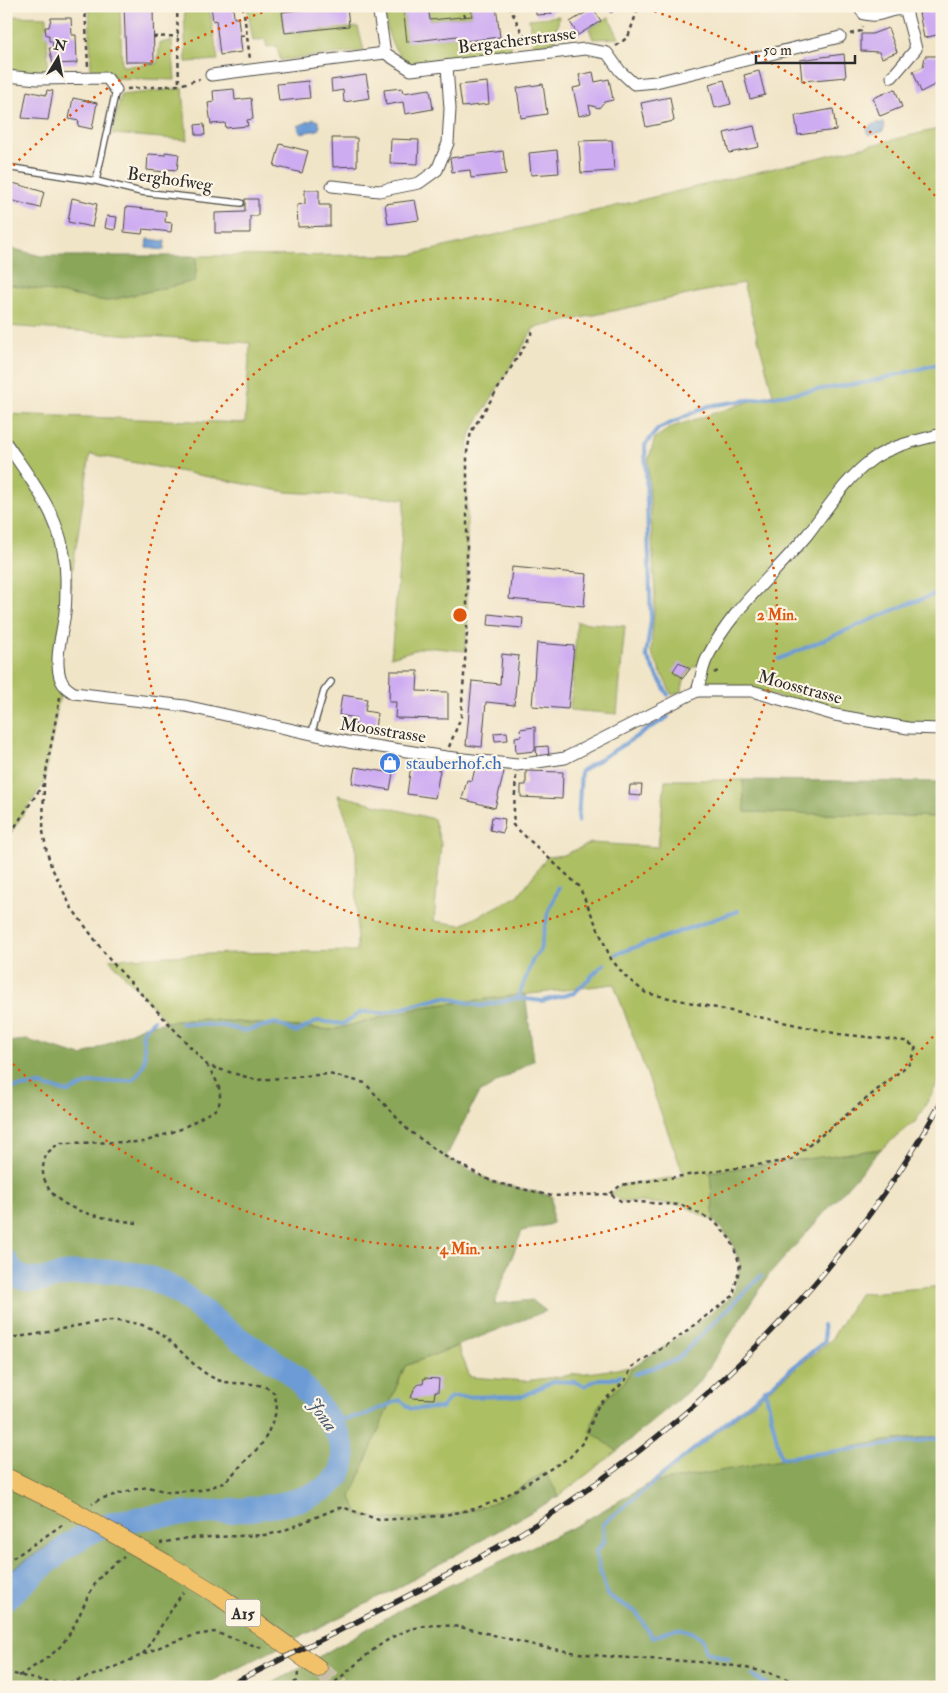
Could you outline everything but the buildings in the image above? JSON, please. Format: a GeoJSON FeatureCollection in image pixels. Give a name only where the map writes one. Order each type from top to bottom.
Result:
{"type":"FeatureCollection","features":[{"type":"Feature","properties":{"kind":"highway","name":"A15"},"geometry":{"type":"LineString","coordinates":[[6,1476],[165,1563],[219,1596],[318,1668]]}},
{"type":"Feature","properties":{"kind":"street"},"geometry":{"type":"LineString","coordinates":[[211,75],[385,52],[378,6]]}},
{"type":"Feature","properties":{"kind":"street"},"geometry":{"type":"LineString","coordinates":[[861,10],[876,17],[896,8],[906,11],[916,49],[892,77]]}},
{"type":"Feature","properties":{"kind":"street"},"geometry":{"type":"LineString","coordinates":[[607,52],[620,71],[634,84],[656,82],[840,37]]}},
{"type":"Feature","properties":{"kind":"street","name":"Bergacherstrasse"},"geometry":{"type":"LineString","coordinates":[[385,52],[411,70],[585,49],[607,52]]}},
{"type":"Feature","properties":{"kind":"street","name":"Bergacherstrasse"},"geometry":{"type":"LineString","coordinates":[[332,186],[379,192],[419,183],[437,170],[448,143],[450,109],[446,66]]}},
{"type":"Feature","properties":{"kind":"street"},"geometry":{"type":"LineString","coordinates":[[6,76],[38,79],[107,78],[116,90]]}},
{"type":"Feature","properties":{"kind":"street"},"geometry":{"type":"LineString","coordinates":[[697,691],[706,660],[721,632],[747,599],[805,537],[857,473],[875,457],[892,449],[942,434]]}},
{"type":"Feature","properties":{"kind":"street"},"geometry":{"type":"LineString","coordinates":[[6,443],[50,508],[58,528],[66,578],[66,610],[59,667],[60,678],[65,688]]}},
{"type":"Feature","properties":{"kind":"street","name":"Moosstrasse"},"geometry":{"type":"LineString","coordinates":[[65,688],[74,693],[205,709],[311,735],[446,758],[517,765],[565,758],[697,691],[752,691],[835,715],[908,728],[942,729]]}},
{"type":"Feature","properties":{"kind":"lane"},"geometry":{"type":"LineString","coordinates":[[96,181],[116,90]]}},
{"type":"Feature","properties":{"kind":"lane","name":"Berghofweg"},"geometry":{"type":"LineString","coordinates":[[6,168],[96,181],[141,192],[241,203]]}},
{"type":"Feature","properties":{"kind":"lane"},"geometry":{"type":"LineString","coordinates":[[311,735],[324,690],[331,682]]}},
{"type":"Feature","properties":{"kind":"path"},"geometry":{"type":"LineString","coordinates":[[85,6],[88,79]]}},
{"type":"Feature","properties":{"kind":"path"},"geometry":{"type":"LineString","coordinates":[[177,6],[179,86]]}},
{"type":"Feature","properties":{"kind":"path"},"geometry":{"type":"LineString","coordinates":[[243,6],[251,70]]}},
{"type":"Feature","properties":{"kind":"path"},"geometry":{"type":"LineString","coordinates":[[463,6],[465,16]]}},
{"type":"Feature","properties":{"kind":"path"},"geometry":{"type":"LineString","coordinates":[[509,6],[533,55]]}},
{"type":"Feature","properties":{"kind":"path"},"geometry":{"type":"LineString","coordinates":[[607,52],[628,37],[639,6]]}},
{"type":"Feature","properties":{"kind":"path"},"geometry":{"type":"LineString","coordinates":[[840,37],[861,31],[861,10]]}},
{"type":"Feature","properties":{"kind":"path"},"geometry":{"type":"LineString","coordinates":[[240,36],[247,35]]}},
{"type":"Feature","properties":{"kind":"path"},"geometry":{"type":"LineString","coordinates":[[153,37],[178,36]]}},
{"type":"Feature","properties":{"kind":"path"},"geometry":{"type":"LineString","coordinates":[[116,90],[179,86],[211,75]]}},
{"type":"Feature","properties":{"kind":"path"},"geometry":{"type":"LineString","coordinates":[[446,758],[461,717],[467,632],[467,452],[471,432],[534,328]]}},
{"type":"Feature","properties":{"kind":"path"},"geometry":{"type":"LineString","coordinates":[[65,688],[59,699],[44,783],[43,831],[52,866],[71,907],[109,960],[208,1066],[218,1082],[222,1095],[218,1108],[188,1125],[144,1142],[59,1143],[46,1154],[43,1173],[51,1190],[66,1204],[108,1218],[137,1223]]}},
{"type":"Feature","properties":{"kind":"path"},"geometry":{"type":"LineString","coordinates":[[517,765],[513,825],[579,886],[611,959],[626,977],[646,993],[839,1034],[905,1040],[916,1047],[910,1064],[791,1160],[621,1185],[610,1194]]}},
{"type":"Feature","properties":{"kind":"path"},"geometry":{"type":"LineString","coordinates":[[6,840],[44,783]]}},
{"type":"Feature","properties":{"kind":"path"},"geometry":{"type":"LineString","coordinates":[[208,1066],[258,1080],[329,1074],[365,1083],[408,1130],[446,1157],[493,1182],[552,1196],[610,1194],[621,1201],[682,1205],[714,1221],[731,1240],[740,1265],[733,1296],[670,1343],[632,1367],[625,1381],[598,1406],[584,1442],[570,1457],[499,1500],[474,1509],[440,1516],[388,1519],[368,1517],[345,1508],[338,1508]]}},
{"type":"Feature","properties":{"kind":"path"},"geometry":{"type":"LineString","coordinates":[[6,1337],[106,1322],[140,1325],[162,1334],[196,1368],[209,1376],[232,1383],[260,1385],[272,1391],[277,1398],[277,1410],[267,1435],[261,1445],[224,1483],[201,1490],[168,1492],[148,1487]]}},
{"type":"Feature","properties":{"kind":"path"},"geometry":{"type":"LineString","coordinates":[[142,1656],[175,1605]]}},
{"type":"Feature","properties":{"kind":"path"},"geometry":{"type":"LineString","coordinates":[[329,1687],[397,1635],[417,1627],[437,1625],[466,1629],[530,1645],[580,1654],[739,1667],[771,1673],[806,1687]]}},
{"type":"Feature","properties":{"kind":"path"},"geometry":{"type":"LineString","coordinates":[[6,1672],[47,1682],[64,1682],[103,1672],[169,1643],[214,1632],[267,1649]]}},
{"type":"Feature","properties":{"kind":"path"},"geometry":{"type":"LineString","coordinates":[[288,1687],[298,1679],[296,1668]]}},
{"type":"Feature","properties":{"kind":"green space"},"geometry":{"type":"Polygon","coordinates":[[[89,6],[120,6],[122,66],[157,64],[160,43],[172,41],[175,80],[115,78],[110,72],[91,70],[89,6]]]}},
{"type":"Feature","properties":{"kind":"green space"},"geometry":{"type":"Polygon","coordinates":[[[184,6],[209,6],[218,60],[186,62],[184,6]]]}},
{"type":"Feature","properties":{"kind":"green space"},"geometry":{"type":"Polygon","coordinates":[[[247,6],[282,6],[285,33],[358,27],[364,51],[280,60],[277,46],[267,47],[265,39],[253,41],[247,6]]]}},
{"type":"Feature","properties":{"kind":"green space"},"geometry":{"type":"Polygon","coordinates":[[[384,6],[403,6],[408,41],[457,36],[458,42],[508,37],[511,51],[410,63],[397,52],[393,45],[388,31],[384,6]]]}},
{"type":"Feature","properties":{"kind":"green space"},"geometry":{"type":"Polygon","coordinates":[[[429,6],[471,6],[472,16],[430,20],[429,6]]]}},
{"type":"Feature","properties":{"kind":"green space"},"geometry":{"type":"Polygon","coordinates":[[[6,16],[47,17],[48,72],[6,72],[6,16]]]}},
{"type":"Feature","properties":{"kind":"green space"},"geometry":{"type":"Polygon","coordinates":[[[559,16],[555,42],[533,46],[529,19],[559,16]]]}},
{"type":"Feature","properties":{"kind":"green space"},"geometry":{"type":"Polygon","coordinates":[[[609,17],[619,38],[593,39],[589,28],[609,17]]]}},
{"type":"Feature","properties":{"kind":"green space"},"geometry":{"type":"Polygon","coordinates":[[[183,88],[187,140],[112,134],[121,95],[183,88]]]}},
{"type":"Feature","properties":{"kind":"green space"},"geometry":{"type":"Polygon","coordinates":[[[942,128],[942,729],[908,728],[752,691],[697,691],[705,661],[695,666],[686,675],[682,691],[672,695],[651,652],[655,595],[648,461],[655,438],[672,427],[773,394],[743,283],[534,328],[471,432],[467,452],[467,633],[465,651],[425,647],[391,657],[405,499],[286,492],[90,454],[60,654],[65,688],[59,699],[44,783],[6,840],[6,414],[245,423],[250,343],[6,326],[6,284],[106,301],[195,281],[197,256],[411,255],[942,128]]]}},
{"type":"Feature","properties":{"kind":"green space"},"geometry":{"type":"Polygon","coordinates":[[[6,247],[41,256],[197,256],[195,281],[106,301],[6,284],[6,247]]]}},
{"type":"Feature","properties":{"kind":"green space"},"geometry":{"type":"Polygon","coordinates":[[[577,622],[625,626],[617,714],[570,710],[577,622]]]}},
{"type":"Feature","properties":{"kind":"green space"},"geometry":{"type":"Polygon","coordinates":[[[665,780],[743,780],[745,812],[942,817],[942,1076],[916,1121],[881,1149],[710,1172],[714,1221],[682,1205],[621,1201],[610,1194],[621,1185],[684,1176],[614,984],[423,1007],[332,1030],[202,1019],[167,1022],[109,959],[232,953],[357,951],[356,846],[338,795],[434,819],[441,844],[434,921],[461,925],[518,896],[547,857],[564,855],[591,843],[658,847],[665,780]]]}},
{"type":"Feature","properties":{"kind":"green space"},"geometry":{"type":"Polygon","coordinates":[[[743,780],[942,782],[942,817],[745,812],[743,780]]]}},
{"type":"Feature","properties":{"kind":"green space"},"geometry":{"type":"Polygon","coordinates":[[[525,994],[534,1060],[478,1094],[446,1157],[493,1182],[552,1196],[552,1224],[522,1231],[494,1304],[532,1300],[546,1311],[405,1366],[351,1497],[358,1514],[372,1518],[429,1518],[485,1506],[511,1494],[545,1472],[559,1496],[396,1589],[200,1687],[6,1687],[6,1606],[80,1537],[52,1543],[6,1573],[6,1042],[27,1040],[82,1056],[144,1026],[167,1022],[202,1019],[332,1030],[423,1007],[525,994]]]}},
{"type":"Feature","properties":{"kind":"green space"},"geometry":{"type":"Polygon","coordinates":[[[881,1149],[769,1275],[700,1381],[617,1451],[590,1431],[598,1406],[625,1381],[632,1367],[670,1343],[733,1296],[740,1265],[731,1240],[714,1221],[710,1172],[881,1149]]]}},
{"type":"Feature","properties":{"kind":"green space"},"geometry":{"type":"Polygon","coordinates":[[[942,1286],[942,1436],[886,1441],[648,1484],[684,1459],[831,1340],[859,1294],[942,1286]]]}},
{"type":"Feature","properties":{"kind":"green space"},"geometry":{"type":"Polygon","coordinates":[[[458,1346],[470,1377],[525,1381],[632,1367],[625,1381],[590,1430],[617,1451],[559,1496],[545,1472],[505,1497],[468,1511],[429,1518],[409,1519],[372,1518],[358,1514],[351,1497],[405,1366],[458,1346]]]}},
{"type":"Feature","properties":{"kind":"green space"},"geometry":{"type":"Polygon","coordinates":[[[942,1436],[942,1687],[266,1687],[414,1602],[576,1526],[648,1484],[886,1441],[942,1436]]]}},
{"type":"Feature","properties":{"kind":"water"},"geometry":{"type":"Polygon","coordinates":[[[314,119],[318,121],[320,126],[318,130],[301,133],[299,131],[298,126],[314,119]]]}},
{"type":"Feature","properties":{"kind":"water"},"geometry":{"type":"Polygon","coordinates":[[[877,123],[884,123],[885,127],[882,132],[870,135],[867,133],[868,127],[877,123]]]}},
{"type":"Feature","properties":{"kind":"water"},"geometry":{"type":"Polygon","coordinates":[[[147,239],[165,241],[164,250],[146,248],[147,239]]]}},
{"type":"Feature","properties":{"kind":"water"},"geometry":{"type":"Polygon","coordinates":[[[64,1537],[81,1537],[6,1606],[6,1573],[64,1537]]]}},
{"type":"Feature","properties":{"kind":"waterway"},"geometry":{"type":"LineString","coordinates":[[668,695],[646,655],[651,620],[645,445],[658,429],[708,406],[869,382],[942,363]]}},
{"type":"Feature","properties":{"kind":"waterway"},"geometry":{"type":"LineString","coordinates":[[779,659],[908,604],[942,592]]}},
{"type":"Feature","properties":{"kind":"waterway"},"geometry":{"type":"LineString","coordinates":[[578,822],[581,771],[668,717]]}},
{"type":"Feature","properties":{"kind":"waterway"},"geometry":{"type":"LineString","coordinates":[[181,1023],[225,1026],[243,1031],[276,1023],[296,1032],[318,1021],[343,1024],[361,1012],[384,1013],[445,997],[481,1006],[518,998],[533,959],[540,950],[548,913],[559,887]]}},
{"type":"Feature","properties":{"kind":"waterway"},"geometry":{"type":"LineString","coordinates":[[616,954],[738,911]]}},
{"type":"Feature","properties":{"kind":"waterway"},"geometry":{"type":"LineString","coordinates":[[518,998],[542,1001],[574,993],[604,964]]}},
{"type":"Feature","properties":{"kind":"waterway"},"geometry":{"type":"LineString","coordinates":[[6,1085],[9,1088],[40,1085],[68,1092],[90,1083],[133,1080],[142,1069],[145,1058],[142,1032],[154,1020]]}},
{"type":"Feature","properties":{"kind":"waterway","name":"Jona"},"geometry":{"type":"LineString","coordinates":[[6,1261],[13,1271],[20,1277],[28,1280],[46,1279],[81,1272],[115,1272],[145,1277],[173,1289],[235,1336],[276,1362],[295,1377],[328,1419],[343,1450],[339,1474],[321,1490],[294,1501],[260,1508],[133,1519],[97,1529],[69,1545],[6,1598]]}},
{"type":"Feature","properties":{"kind":"waterway"},"geometry":{"type":"LineString","coordinates":[[635,1374],[676,1360],[761,1276]]}},
{"type":"Feature","properties":{"kind":"waterway"},"geometry":{"type":"LineString","coordinates":[[729,1659],[706,1652],[703,1639],[684,1629],[673,1629],[653,1638],[636,1612],[607,1595],[595,1552],[604,1542],[603,1524],[825,1341],[823,1325]]}},
{"type":"Feature","properties":{"kind":"waterway"},"geometry":{"type":"LineString","coordinates":[[330,1422],[364,1415],[400,1400],[411,1409],[441,1408],[451,1397],[523,1396],[554,1381],[575,1382],[584,1386],[599,1379],[611,1379],[620,1376]]}},
{"type":"Feature","properties":{"kind":"waterway"},"geometry":{"type":"LineString","coordinates":[[765,1389],[781,1458],[942,1438]]}},
{"type":"Feature","properties":{"kind":"waterway"},"geometry":{"type":"LineString","coordinates":[[752,1675],[771,1687]]}},
{"type":"Feature","properties":{"kind":"tunnel"},"geometry":{"type":"LineString","coordinates":[[318,1668],[341,1687]]}},
{"type":"Feature","properties":{"kind":"railway"},"geometry":{"type":"LineString","coordinates":[[226,1687],[422,1589],[498,1547],[536,1524],[597,1482],[656,1438],[712,1389],[765,1338],[815,1283],[861,1225],[904,1164],[942,1101]]}},
{"type":"Feature","properties":{"kind":"place","name":"stauberhof.ch"},"geometry":{"type":"Point","coordinates":[390,763]}}]}
